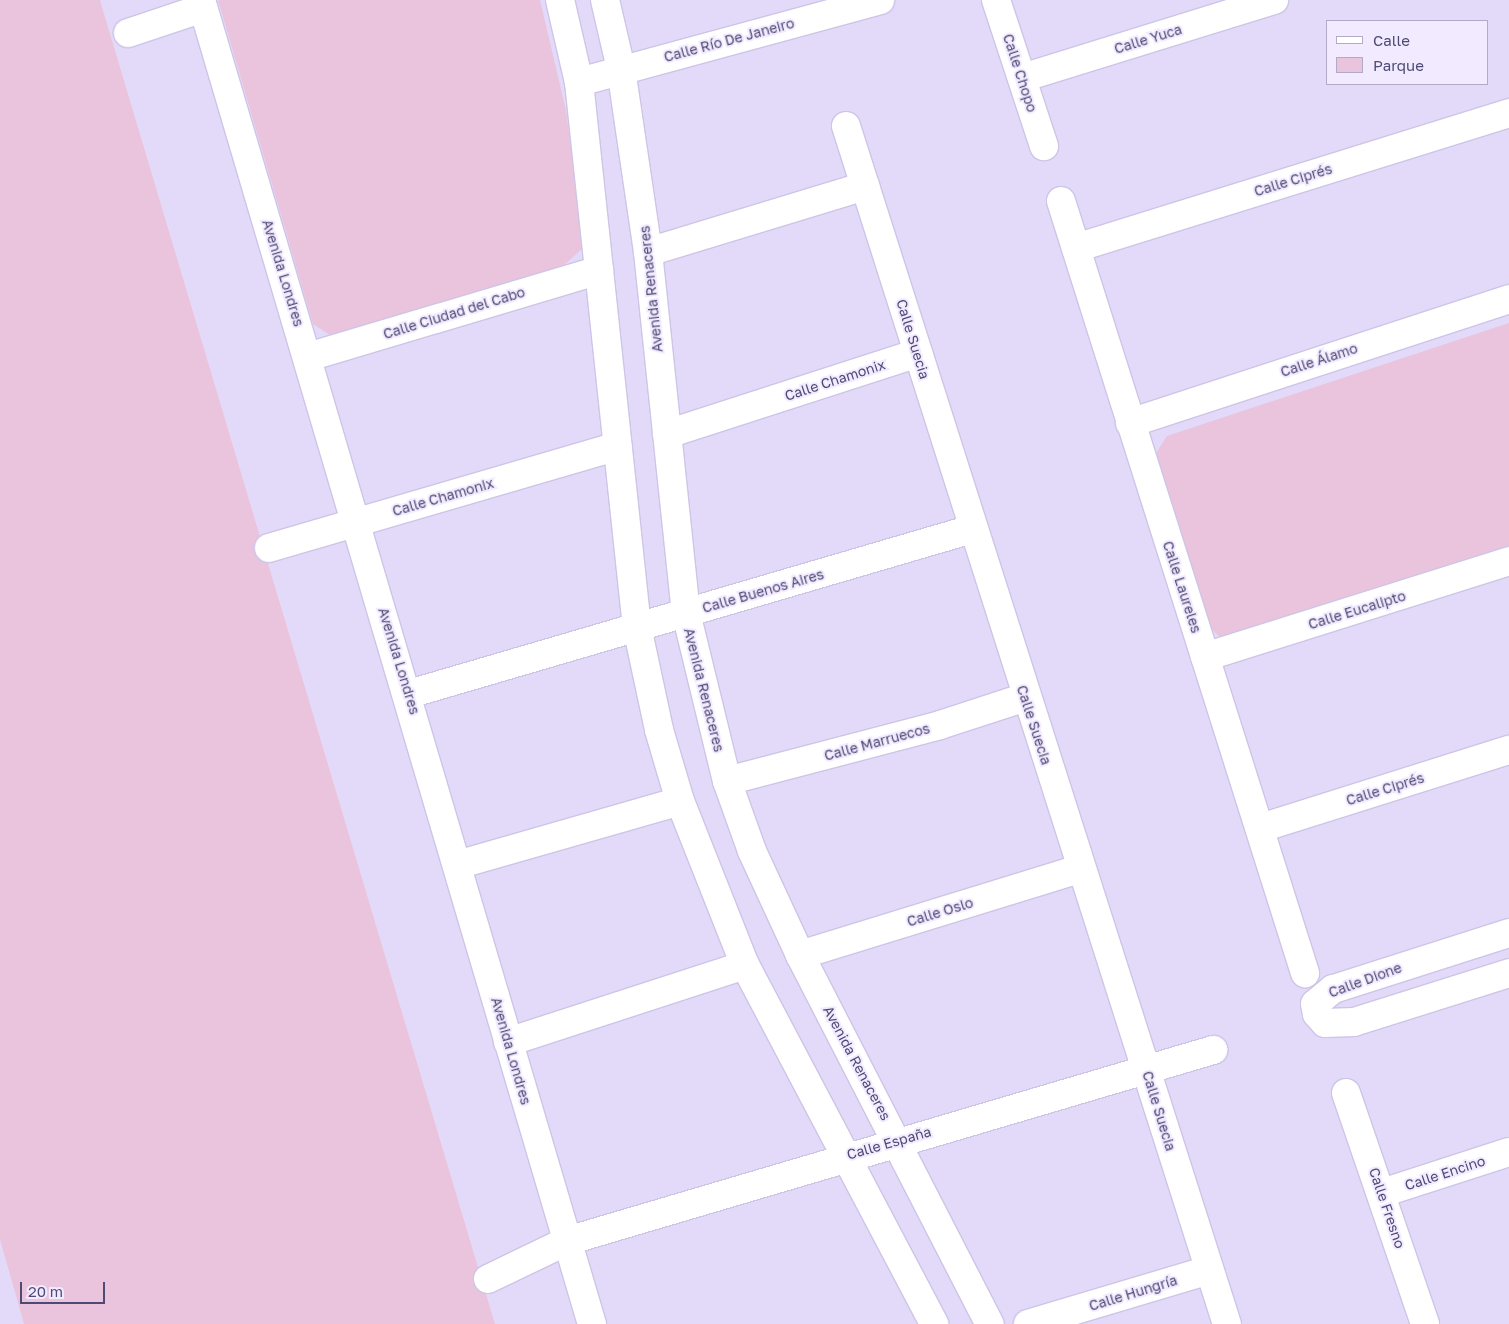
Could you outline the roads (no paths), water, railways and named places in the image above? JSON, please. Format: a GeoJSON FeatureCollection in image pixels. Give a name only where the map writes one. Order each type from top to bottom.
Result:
{"type":"FeatureCollection","features":[{"type":"Feature","properties":{"kind":"street"},"geometry":{"type":"LineString","coordinates":[[560,0],[580,82],[616,446],[637,627],[680,801],[745,965],[848,1155],[934,1324]]}},
{"type":"Feature","properties":{"kind":"street","name":"Avenida Renaceres"},"geometry":{"type":"LineString","coordinates":[[605,0],[621,69],[648,252],[686,613],[726,781],[752,851],[800,955],[898,1140],[990,1324]]}},
{"type":"Feature","properties":{"kind":"street","name":"Calle Río De Janeiro"},"geometry":{"type":"LineString","coordinates":[[580,82],[621,69],[880,0]]}},
{"type":"Feature","properties":{"kind":"street","name":"Calle Chopo"},"geometry":{"type":"LineString","coordinates":[[996,0],[1044,146]]}},
{"type":"Feature","properties":{"kind":"street","name":"Calle Yuca"},"geometry":{"type":"LineString","coordinates":[[1022,78],[1274,0]]}},
{"type":"Feature","properties":{"kind":"street"},"geometry":{"type":"LineString","coordinates":[[128,33],[202,4]]}},
{"type":"Feature","properties":{"kind":"street","name":"Avenida Londres"},"geometry":{"type":"LineString","coordinates":[[202,4],[409,694],[508,1042],[592,1324]]}},
{"type":"Feature","properties":{"kind":"street","name":"Calle Ciprés"},"geometry":{"type":"LineString","coordinates":[[1076,248],[1509,113]]}},
{"type":"Feature","properties":{"kind":"street","name":"Calle Suecia"},"geometry":{"type":"LineString","coordinates":[[846,126],[972,530],[1227,1324]]}},
{"type":"Feature","properties":{"kind":"street"},"geometry":{"type":"LineString","coordinates":[[648,252],[865,186]]}},
{"type":"Feature","properties":{"kind":"street","name":"Calle Laureles"},"geometry":{"type":"LineString","coordinates":[[1061,201],[1130,423],[1261,828],[1305,973]]}},
{"type":"Feature","properties":{"kind":"street","name":"Calle Ciudad del Cabo"},"geometry":{"type":"LineString","coordinates":[[308,358],[599,270]]}},
{"type":"Feature","properties":{"kind":"street","name":"Calle Álamo"},"geometry":{"type":"LineString","coordinates":[[1130,423],[1509,299]]}},
{"type":"Feature","properties":{"kind":"street","name":"Calle Chamonix"},"geometry":{"type":"LineString","coordinates":[[667,434],[918,353]]}},
{"type":"Feature","properties":{"kind":"street","name":"Calle Chamonix"},"geometry":{"type":"LineString","coordinates":[[269,548],[616,446]]}},
{"type":"Feature","properties":{"kind":"street","name":"Calle Buenos Aires"},"geometry":{"type":"LineString","coordinates":[[409,694],[972,530]]}},
{"type":"Feature","properties":{"kind":"street","name":"Calle Eucalipto"},"geometry":{"type":"LineString","coordinates":[[1205,657],[1509,561]]}},
{"type":"Feature","properties":{"kind":"street","name":"Calle Marruecos"},"geometry":{"type":"LineString","coordinates":[[726,781],[940,725],[1026,697]]}},
{"type":"Feature","properties":{"kind":"street","name":"Calle Ciprés"},"geometry":{"type":"LineString","coordinates":[[1261,828],[1509,750]]}},
{"type":"Feature","properties":{"kind":"street"},"geometry":{"type":"LineString","coordinates":[[457,865],[680,801]]}},
{"type":"Feature","properties":{"kind":"street","name":"Calle Oslo"},"geometry":{"type":"LineString","coordinates":[[800,955],[1080,869]]}},
{"type":"Feature","properties":{"kind":"street","name":"Calle Dione"},"geometry":{"type":"LineString","coordinates":[[1509,932],[1334,989],[1315,1004],[1325,1023],[1354,1022],[1509,973]]}},
{"type":"Feature","properties":{"kind":"street"},"geometry":{"type":"LineString","coordinates":[[508,1042],[745,965]]}},
{"type":"Feature","properties":{"kind":"street","name":"Calle España"},"geometry":{"type":"LineString","coordinates":[[488,1279],[567,1241],[898,1140],[1213,1050]]}},
{"type":"Feature","properties":{"kind":"street","name":"Calle Fresno"},"geometry":{"type":"LineString","coordinates":[[1346,1093],[1426,1324]]}},
{"type":"Feature","properties":{"kind":"street","name":"Calle Encino"},"geometry":{"type":"LineString","coordinates":[[1382,1193],[1509,1152]]}},
{"type":"Feature","properties":{"kind":"street","name":"Calle Hungría"},"geometry":{"type":"LineString","coordinates":[[1028,1324],[1209,1270]]}}]}
